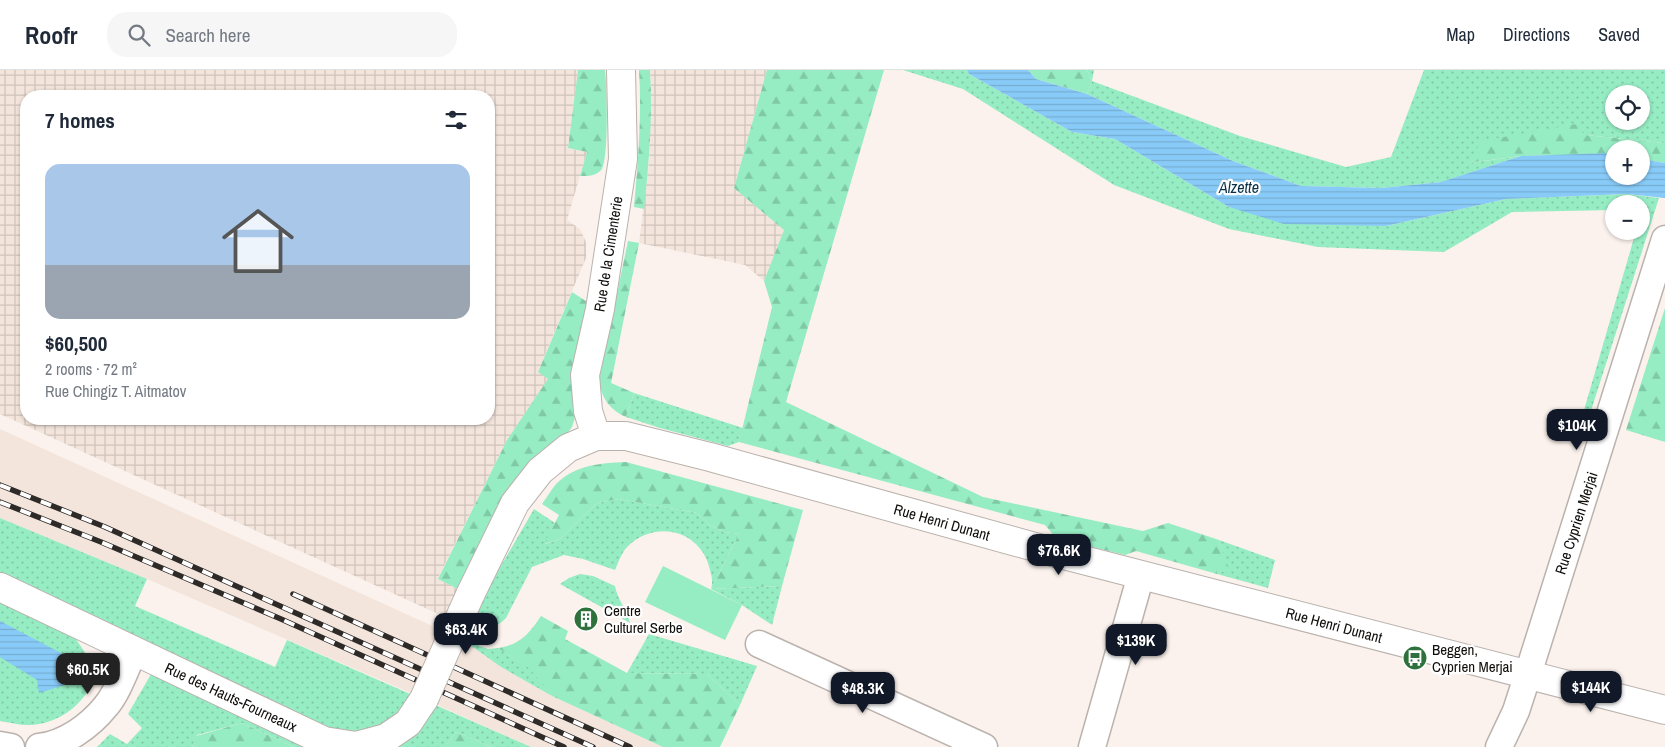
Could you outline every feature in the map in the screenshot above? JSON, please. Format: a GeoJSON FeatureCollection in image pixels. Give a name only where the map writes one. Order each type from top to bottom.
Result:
{"type":"FeatureCollection","features":[{"type":"Feature","properties":{"kind":"main road","name":"Rue de la Cimenterie"},"geometry":{"type":"LineString","coordinates":[[596,436],[588,412],[586,375],[600,309],[623,159],[621,70]]}},
{"type":"Feature","properties":{"kind":"main road","name":"Rue Henri Dunant"},"geometry":{"type":"LineString","coordinates":[[470,595],[515,504],[540,472],[568,448],[596,436],[626,436],[658,443],[1060,554],[1665,710]]}},
{"type":"Feature","properties":{"kind":"main road","name":"Rue des Hauts-Fourneaux"},"geometry":{"type":"LineString","coordinates":[[0,587],[324,741],[356,746],[389,742],[408,723],[424,698],[470,595]]}},
{"type":"Feature","properties":{"kind":"street","name":"Rue Cyprien Merjai"},"geometry":{"type":"LineString","coordinates":[[1498,747],[1516,711],[1665,239]]}},
{"type":"Feature","properties":{"kind":"street"},"geometry":{"type":"LineString","coordinates":[[1092,747],[1140,575]]}},
{"type":"Feature","properties":{"kind":"street"},"geometry":{"type":"LineString","coordinates":[[758,644],[984,747]]}},
{"type":"Feature","properties":{"kind":"street"},"geometry":{"type":"LineString","coordinates":[[39,747],[67,739],[89,724],[107,705],[134,651]]}},
{"type":"Feature","properties":{"kind":"street"},"geometry":{"type":"LineString","coordinates":[[0,745],[10,747]]}},
{"type":"Feature","properties":{"kind":"shaded area"},"geometry":{"type":"Polygon","coordinates":[[[0,70],[578,70],[568,148],[587,152],[567,220],[580,229],[586,242],[586,258],[538,371],[548,379],[507,440],[438,578],[460,590],[447,618],[24,425],[495,425],[495,90],[20,90],[20,423],[0,414],[0,70]]]}},
{"type":"Feature","properties":{"kind":"shaded area"},"geometry":{"type":"Polygon","coordinates":[[[650,70],[767,70],[734,188],[784,230],[764,281],[745,265],[639,243],[649,161],[650,70]]]}},
{"type":"Feature","properties":{"kind":"shaded area"},"geometry":{"type":"Polygon","coordinates":[[[0,429],[463,640],[501,667],[552,696],[663,747],[531,747],[147,579],[0,518],[0,429]]]}},
{"type":"Feature","properties":{"kind":"green space"},"geometry":{"type":"Polygon","coordinates":[[[578,70],[605,70],[606,151],[602,169],[589,176],[580,176],[587,152],[568,148],[578,70]]]}},
{"type":"Feature","properties":{"kind":"green space"},"geometry":{"type":"Polygon","coordinates":[[[639,70],[650,70],[651,87],[650,140],[644,209],[634,207],[640,122],[639,70]]]}},
{"type":"Feature","properties":{"kind":"green space"},"geometry":{"type":"Polygon","coordinates":[[[767,70],[884,70],[786,402],[983,497],[1143,531],[1168,523],[1219,540],[1229,569],[1217,574],[1136,551],[1125,555],[1056,538],[1045,525],[739,442],[772,307],[764,281],[784,230],[734,188],[767,70]]]}},
{"type":"Feature","properties":{"kind":"green space"},"geometry":{"type":"Polygon","coordinates":[[[903,70],[967,70],[969,74],[1072,132],[1115,139],[1229,207],[1386,226],[1506,199],[1627,194],[1635,195],[1605,195],[1605,210],[1512,212],[1444,252],[1318,247],[1229,229],[1114,185],[963,89],[903,70]]]}},
{"type":"Feature","properties":{"kind":"green space"},"geometry":{"type":"Polygon","coordinates":[[[1028,70],[1087,70],[1092,81],[1087,94],[1036,79],[1028,70]]]}},
{"type":"Feature","properties":{"kind":"green space"},"geometry":{"type":"Polygon","coordinates":[[[1087,70],[1094,70],[1092,81],[1087,70]]]}},
{"type":"Feature","properties":{"kind":"green space"},"geometry":{"type":"Polygon","coordinates":[[[1424,70],[1665,70],[1665,143],[1585,135],[1468,163],[1521,156],[1442,182],[1382,188],[1301,186],[1233,161],[1087,94],[1092,81],[1240,136],[1346,167],[1391,157],[1424,70]]]}},
{"type":"Feature","properties":{"kind":"green space"},"geometry":{"type":"Polygon","coordinates":[[[1576,124],[1585,135],[1635,140],[1605,140],[1605,154],[1521,156],[1467,163],[1482,141],[1576,124]]]}},
{"type":"Feature","properties":{"kind":"green space"},"geometry":{"type":"Polygon","coordinates":[[[1650,142],[1665,143],[1665,163],[1650,160],[1650,142]]]}},
{"type":"Feature","properties":{"kind":"green space"},"geometry":{"type":"Polygon","coordinates":[[[1650,197],[1659,198],[1650,226],[1650,197]]]}},
{"type":"Feature","properties":{"kind":"green space"},"geometry":{"type":"Polygon","coordinates":[[[1633,240],[1646,240],[1588,420],[1582,417],[1633,240]]]}},
{"type":"Feature","properties":{"kind":"green space"},"geometry":{"type":"Polygon","coordinates":[[[628,241],[639,243],[611,383],[634,393],[626,417],[615,411],[607,403],[599,380],[628,241]]]}},
{"type":"Feature","properties":{"kind":"green space"},"geometry":{"type":"Polygon","coordinates":[[[572,292],[589,303],[574,373],[573,400],[576,414],[572,427],[460,590],[438,579],[507,440],[548,379],[538,372],[572,292]]]}},
{"type":"Feature","properties":{"kind":"green space"},"geometry":{"type":"Polygon","coordinates":[[[1665,308],[1665,442],[1626,430],[1665,308]]]}},
{"type":"Feature","properties":{"kind":"green space"},"geometry":{"type":"Polygon","coordinates":[[[634,393],[743,428],[739,442],[728,446],[626,417],[634,393]]]}},
{"type":"Feature","properties":{"kind":"green space"},"geometry":{"type":"Polygon","coordinates":[[[626,462],[803,510],[782,586],[711,589],[739,534],[724,532],[710,525],[697,513],[619,499],[597,503],[560,539],[544,544],[559,515],[542,504],[556,484],[571,473],[588,466],[626,462]]]}},
{"type":"Feature","properties":{"kind":"green space"},"geometry":{"type":"Polygon","coordinates":[[[619,499],[697,513],[710,525],[724,532],[739,534],[711,589],[710,570],[698,546],[688,538],[664,531],[651,533],[639,538],[627,547],[615,570],[583,559],[564,555],[532,567],[506,618],[498,625],[490,628],[470,625],[481,600],[534,509],[555,523],[545,544],[560,539],[597,503],[619,499]]]}},
{"type":"Feature","properties":{"kind":"green space"},"geometry":{"type":"Polygon","coordinates":[[[0,518],[147,579],[135,606],[275,667],[287,640],[531,747],[492,747],[456,732],[445,747],[294,747],[242,723],[197,735],[192,747],[97,747],[110,734],[127,744],[142,728],[128,714],[158,662],[61,617],[86,654],[80,667],[97,676],[92,685],[74,707],[58,718],[29,725],[0,721],[0,518]]]}},
{"type":"Feature","properties":{"kind":"green space"},"geometry":{"type":"Polygon","coordinates":[[[1219,540],[1275,560],[1268,588],[1217,574],[1228,569],[1219,540]]]}},
{"type":"Feature","properties":{"kind":"green space"},"geometry":{"type":"Polygon","coordinates":[[[663,566],[742,605],[725,640],[645,602],[663,566]]]}},
{"type":"Feature","properties":{"kind":"green space"},"geometry":{"type":"Polygon","coordinates":[[[580,574],[593,576],[615,586],[630,623],[560,584],[580,574]]]}},
{"type":"Feature","properties":{"kind":"green space"},"geometry":{"type":"Polygon","coordinates":[[[782,586],[772,625],[742,605],[711,589],[782,586]]]}},
{"type":"Feature","properties":{"kind":"green space"},"geometry":{"type":"Polygon","coordinates":[[[541,616],[568,631],[565,639],[627,673],[707,674],[740,705],[720,747],[663,747],[552,696],[529,668],[498,648],[513,644],[523,638],[541,616]]]}},
{"type":"Feature","properties":{"kind":"green space"},"geometry":{"type":"Polygon","coordinates":[[[649,634],[757,666],[740,705],[707,674],[627,673],[649,634]]]}},
{"type":"Feature","properties":{"kind":"green space"},"geometry":{"type":"Polygon","coordinates":[[[463,640],[488,649],[498,648],[530,668],[552,696],[501,667],[463,640]]]}},
{"type":"Feature","properties":{"kind":"green space"},"geometry":{"type":"Polygon","coordinates":[[[242,723],[294,747],[192,747],[196,736],[242,723]]]}},
{"type":"Feature","properties":{"kind":"green space"},"geometry":{"type":"Polygon","coordinates":[[[456,732],[492,747],[445,747],[456,732]]]}},
{"type":"Feature","properties":{"kind":"water","name":"Alzette"},"geometry":{"type":"Polygon","coordinates":[[[967,70],[1028,70],[1036,79],[1087,94],[1233,161],[1301,186],[1382,188],[1441,182],[1521,156],[1605,153],[1605,185],[1650,185],[1650,160],[1665,163],[1665,198],[1627,194],[1506,199],[1386,226],[1284,224],[1229,207],[1115,139],[1072,132],[969,74],[967,70]]]}},
{"type":"Feature","properties":{"kind":"water"},"geometry":{"type":"Polygon","coordinates":[[[0,621],[61,653],[68,684],[39,693],[37,680],[0,657],[0,621]]]}},
{"type":"Feature","properties":{"kind":"railway"},"geometry":{"type":"LineString","coordinates":[[0,485],[105,527],[593,747]]}},
{"type":"Feature","properties":{"kind":"railway"},"geometry":{"type":"LineString","coordinates":[[0,502],[101,542],[281,619],[564,747]]}},
{"type":"Feature","properties":{"kind":"railway"},"geometry":{"type":"LineString","coordinates":[[293,594],[630,747]]}},
{"type":"Feature","properties":{"kind":"place","name":"Centre Culturel Serbe"},"geometry":{"type":"Point","coordinates":[586,619]}},
{"type":"Feature","properties":{"kind":"place","name":"Beggen, Cyprien Merjai"},"geometry":{"type":"Point","coordinates":[1415,658]}}]}
